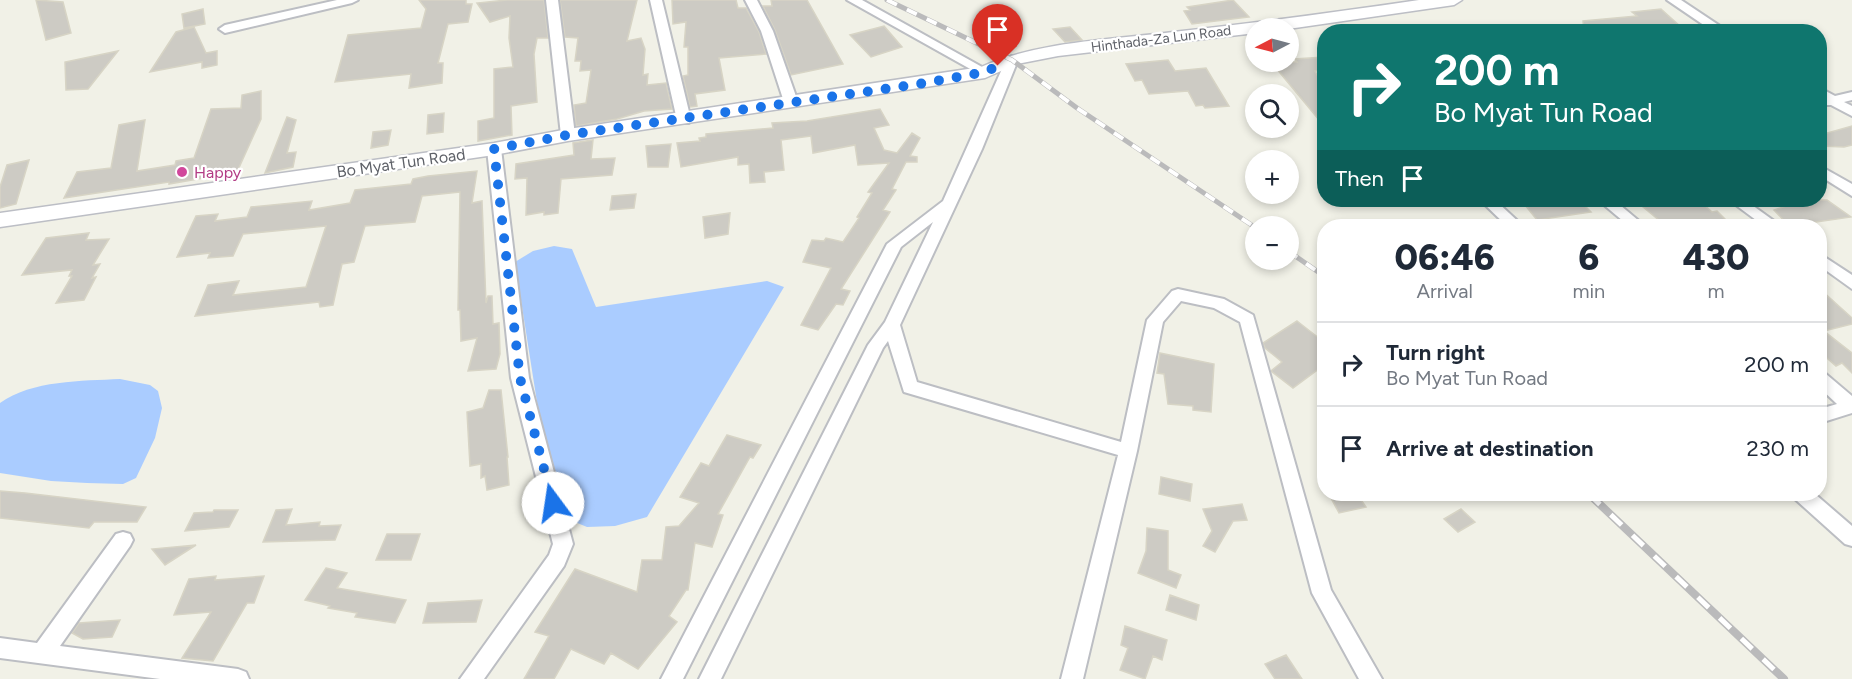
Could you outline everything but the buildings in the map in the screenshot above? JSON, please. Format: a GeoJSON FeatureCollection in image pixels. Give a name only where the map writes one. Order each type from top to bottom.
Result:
{"type":"FeatureCollection","features":[{"type":"Feature","properties":{"kind":"main road","name":"Hinthada-Za Lun Road"},"geometry":{"type":"LineString","coordinates":[[1012,60],[1058,51],[1269,26],[1454,0]]}},
{"type":"Feature","properties":{"kind":"main road","name":"Bo Myat Tun Road"},"geometry":{"type":"LineString","coordinates":[[0,220],[494,149],[568,135],[684,120],[985,72],[1012,60]]}},
{"type":"Feature","properties":{"kind":"street"},"geometry":{"type":"LineString","coordinates":[[225,29],[350,0]]}},
{"type":"Feature","properties":{"kind":"street"},"geometry":{"type":"LineString","coordinates":[[552,0],[568,135]]}},
{"type":"Feature","properties":{"kind":"street"},"geometry":{"type":"LineString","coordinates":[[656,0],[684,120]]}},
{"type":"Feature","properties":{"kind":"street"},"geometry":{"type":"LineString","coordinates":[[751,0],[767,31],[791,102]]}},
{"type":"Feature","properties":{"kind":"street"},"geometry":{"type":"LineString","coordinates":[[853,0],[985,72]]}},
{"type":"Feature","properties":{"kind":"street"},"geometry":{"type":"LineString","coordinates":[[1673,0],[1710,24]]}},
{"type":"Feature","properties":{"kind":"street"},"geometry":{"type":"LineString","coordinates":[[710,679],[871,355],[892,325],[975,149],[1012,60]]}},
{"type":"Feature","properties":{"kind":"street"},"geometry":{"type":"LineString","coordinates":[[1827,102],[1852,96]]}},
{"type":"Feature","properties":{"kind":"street"},"geometry":{"type":"LineString","coordinates":[[1827,102],[1852,112]]}},
{"type":"Feature","properties":{"kind":"street"},"geometry":{"type":"LineString","coordinates":[[471,679],[557,560],[563,544],[520,378],[494,149]]}},
{"type":"Feature","properties":{"kind":"street"},"geometry":{"type":"LineString","coordinates":[[1827,175],[1852,191]]}},
{"type":"Feature","properties":{"kind":"street"},"geometry":{"type":"LineString","coordinates":[[672,679],[864,309],[895,244],[947,205]]}},
{"type":"Feature","properties":{"kind":"street"},"geometry":{"type":"LineString","coordinates":[[1495,207],[1508,219]]}},
{"type":"Feature","properties":{"kind":"street"},"geometry":{"type":"LineString","coordinates":[[1614,207],[1629,219]]}},
{"type":"Feature","properties":{"kind":"street"},"geometry":{"type":"LineString","coordinates":[[1746,207],[1764,219]]}},
{"type":"Feature","properties":{"kind":"street"},"geometry":{"type":"LineString","coordinates":[[1827,264],[1852,283]]}},
{"type":"Feature","properties":{"kind":"street"},"geometry":{"type":"LineString","coordinates":[[1072,679],[1128,451],[1155,320],[1178,296],[1218,303],[1247,319],[1322,593],[1371,679]]}},
{"type":"Feature","properties":{"kind":"street"},"geometry":{"type":"LineString","coordinates":[[892,325],[910,387],[1128,451]]}},
{"type":"Feature","properties":{"kind":"street"},"geometry":{"type":"LineString","coordinates":[[1827,385],[1852,406]]}},
{"type":"Feature","properties":{"kind":"street"},"geometry":{"type":"LineString","coordinates":[[1827,414],[1852,406]]}},
{"type":"Feature","properties":{"kind":"street"},"geometry":{"type":"LineString","coordinates":[[1811,501],[1852,538]]}},
{"type":"Feature","properties":{"kind":"street"},"geometry":{"type":"LineString","coordinates":[[42,654],[123,540]]}},
{"type":"Feature","properties":{"kind":"street"},"geometry":{"type":"LineString","coordinates":[[0,648],[238,679]]}},
{"type":"Feature","properties":{"kind":"water"},"geometry":{"type":"Polygon","coordinates":[[[554,246],[572,249],[596,307],[767,281],[784,287],[647,517],[615,526],[587,527],[558,515],[550,485],[515,262],[533,251],[554,246]]]}},
{"type":"Feature","properties":{"kind":"water"},"geometry":{"type":"Polygon","coordinates":[[[120,379],[150,385],[158,391],[162,408],[155,438],[136,478],[123,484],[87,483],[51,481],[0,473],[0,403],[13,395],[42,386],[74,381],[120,379]]]}},
{"type":"Feature","properties":{"kind":"railway"},"geometry":{"type":"LineString","coordinates":[[887,0],[1012,60],[1077,108],[1245,221]]}},
{"type":"Feature","properties":{"kind":"railway"},"geometry":{"type":"LineString","coordinates":[[1299,259],[1317,271]]}},
{"type":"Feature","properties":{"kind":"railway"},"geometry":{"type":"LineString","coordinates":[[1596,501],[1784,679]]}},
{"type":"Feature","properties":{"kind":"place","name":"Happy"},"geometry":{"type":"Point","coordinates":[182,172]}},
{"type":"Feature","properties":{"kind":"route"},"geometry":{"type":"LineString","coordinates":[[553,503],[520,378],[494,149],[568,135],[684,120],[919,84],[985,72],[998,66]]}}]}
